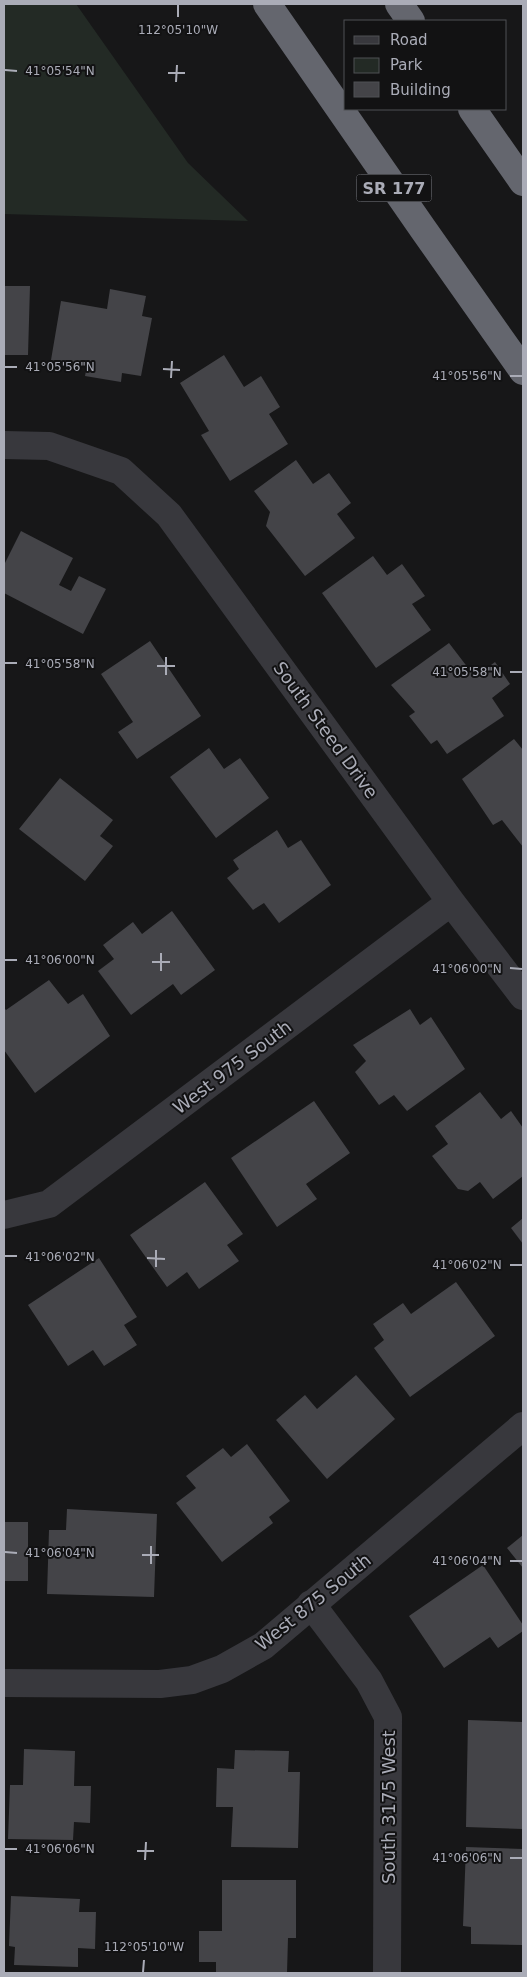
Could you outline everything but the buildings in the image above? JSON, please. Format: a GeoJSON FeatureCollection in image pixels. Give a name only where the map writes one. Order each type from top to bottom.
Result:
{"type":"FeatureCollection","features":[{"type":"Feature","properties":{"kind":"highway","name":"SR 177"},"geometry":{"type":"LineString","coordinates":[[267,4],[523,371]]}},
{"type":"Feature","properties":{"kind":"highway"},"geometry":{"type":"LineString","coordinates":[[399,4],[410,20]]}},
{"type":"Feature","properties":{"kind":"highway"},"geometry":{"type":"LineString","coordinates":[[473,110],[523,182]]}},
{"type":"Feature","properties":{"kind":"street","name":"South Steed Drive"},"geometry":{"type":"LineString","coordinates":[[4,446],[49,446],[121,471],[169,515],[451,902],[523,996]]}},
{"type":"Feature","properties":{"kind":"street","name":"West 975 South"},"geometry":{"type":"LineString","coordinates":[[4,1215],[49,1204],[451,902]]}},
{"type":"Feature","properties":{"kind":"street","name":"West 875 South"},"geometry":{"type":"LineString","coordinates":[[4,1683],[160,1684],[192,1680],[222,1669],[263,1646],[523,1426]]}},
{"type":"Feature","properties":{"kind":"street","name":"South 3175 West"},"geometry":{"type":"LineString","coordinates":[[311,1604],[369,1681],[388,1717],[388,1973]]}},
{"type":"Feature","properties":{"kind":"green space"},"geometry":{"type":"Polygon","coordinates":[[[4,4],[76,4],[188,163],[248,221],[4,214],[4,4]]]}}]}
